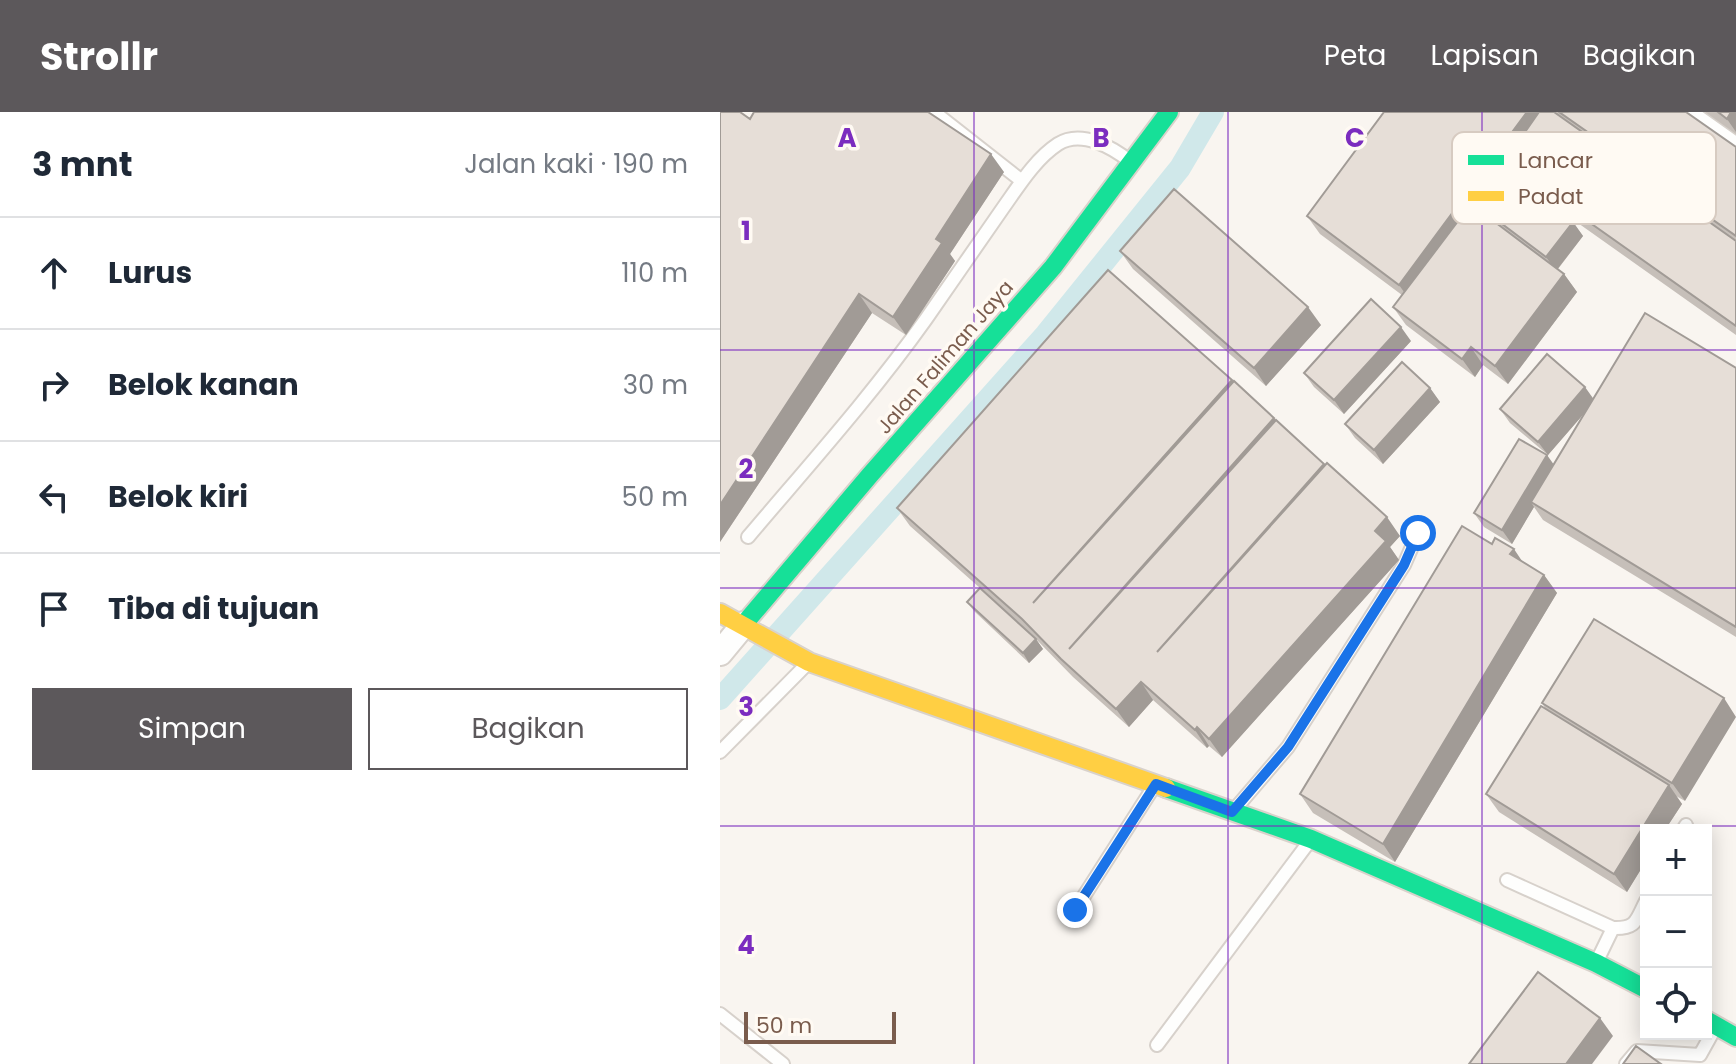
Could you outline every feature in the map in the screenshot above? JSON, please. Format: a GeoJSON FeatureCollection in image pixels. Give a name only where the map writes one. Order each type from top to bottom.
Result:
{"type":"FeatureCollection","features":[{"type":"Feature","properties":{"kind":"street","name":"Jalan Faliman Jaya"},"geometry":{"type":"LineString","coordinates":[[750,628],[870,475],[1053,267],[1169,112]]}},
{"type":"Feature","properties":{"kind":"street"},"geometry":{"type":"LineString","coordinates":[[720,613],[809,662],[1311,839],[1596,963],[1640,986]]}},
{"type":"Feature","properties":{"kind":"street"},"geometry":{"type":"LineString","coordinates":[[720,653],[750,628]]}},
{"type":"Feature","properties":{"kind":"street"},"geometry":{"type":"LineString","coordinates":[[1712,1024],[1736,1037]]}},
{"type":"Feature","properties":{"kind":"lane"},"geometry":{"type":"LineString","coordinates":[[934,112],[1022,181]]}},
{"type":"Feature","properties":{"kind":"lane"},"geometry":{"type":"LineString","coordinates":[[1692,112],[1736,143]]}},
{"type":"Feature","properties":{"kind":"lane"},"geometry":{"type":"LineString","coordinates":[[748,537],[852,415],[898,356],[1022,181],[1060,142],[1076,139],[1109,145],[1133,164]]}},
{"type":"Feature","properties":{"kind":"lane"},"geometry":{"type":"LineString","coordinates":[[1232,812],[1288,747],[1404,565],[1418,533]]}},
{"type":"Feature","properties":{"kind":"lane"},"geometry":{"type":"LineString","coordinates":[[720,752],[809,662]]}},
{"type":"Feature","properties":{"kind":"lane"},"geometry":{"type":"LineString","coordinates":[[1075,910],[1156,784]]}},
{"type":"Feature","properties":{"kind":"lane"},"geometry":{"type":"LineString","coordinates":[[1157,1045],[1311,839]]}},
{"type":"Feature","properties":{"kind":"lane"},"geometry":{"type":"LineString","coordinates":[[1507,880],[1613,928],[1632,926],[1640,912]]}},
{"type":"Feature","properties":{"kind":"lane"},"geometry":{"type":"LineString","coordinates":[[1596,963],[1613,928]]}},
{"type":"Feature","properties":{"kind":"lane"},"geometry":{"type":"LineString","coordinates":[[720,1014],[783,1064]]}},
{"type":"Feature","properties":{"kind":"lane"},"geometry":{"type":"LineString","coordinates":[[1626,1064],[1637,1051],[1700,1055],[1705,1040]]}},
{"type":"Feature","properties":{"kind":"building"},"geometry":{"type":"Polygon","coordinates":[[[720,112],[740,112],[750,119],[754,112],[928,112],[991,154],[936,239],[942,243],[893,317],[859,294],[720,505],[720,112]]]}},
{"type":"Feature","properties":{"kind":"building"},"geometry":{"type":"Polygon","coordinates":[[[1384,112],[1527,112],[1512,132],[1452,132],[1452,213],[1399,285],[1307,216],[1384,112]]]}},
{"type":"Feature","properties":{"kind":"building"},"geometry":{"type":"Polygon","coordinates":[[[1539,112],[1554,112],[1582,132],[1525,132],[1539,112]]]}},
{"type":"Feature","properties":{"kind":"building"},"geometry":{"type":"Polygon","coordinates":[[[1559,112],[1686,112],[1715,132],[1588,132],[1559,112]]]}},
{"type":"Feature","properties":{"kind":"building"},"geometry":{"type":"Polygon","coordinates":[[[1718,112],[1731,112],[1727,119],[1718,112]]]}},
{"type":"Feature","properties":{"kind":"building"},"geometry":{"type":"Polygon","coordinates":[[[1716,133],[1736,147],[1736,236],[1716,222],[1716,133]]]}},
{"type":"Feature","properties":{"kind":"building"},"geometry":{"type":"Polygon","coordinates":[[[1174,189],[1308,307],[1254,368],[1120,251],[1174,189]]]}},
{"type":"Feature","properties":{"kind":"building"},"geometry":{"type":"Polygon","coordinates":[[[1456,224],[1498,224],[1564,274],[1495,366],[1471,347],[1462,359],[1393,307],[1456,224]]]}},
{"type":"Feature","properties":{"kind":"building"},"geometry":{"type":"Polygon","coordinates":[[[1502,224],[1571,224],[1546,257],[1502,224]]]}},
{"type":"Feature","properties":{"kind":"building"},"geometry":{"type":"Polygon","coordinates":[[[1592,224],[1712,224],[1736,241],[1736,326],[1592,224]]]}},
{"type":"Feature","properties":{"kind":"building"},"geometry":{"type":"Polygon","coordinates":[[[1108,270],[1232,380],[1033,603],[1234,381],[1274,418],[1069,649],[1276,420],[1324,464],[1157,652],[1327,463],[1387,517],[1375,531],[1386,541],[1209,739],[1141,682],[1116,709],[1022,619],[897,508],[1108,270]]]}},
{"type":"Feature","properties":{"kind":"building"},"geometry":{"type":"Polygon","coordinates":[[[1371,299],[1401,327],[1334,400],[1304,373],[1371,299]]]}},
{"type":"Feature","properties":{"kind":"building"},"geometry":{"type":"Polygon","coordinates":[[[1645,313],[1736,368],[1736,627],[1531,502],[1645,313]]]}},
{"type":"Feature","properties":{"kind":"building"},"geometry":{"type":"Polygon","coordinates":[[[1547,354],[1585,387],[1538,442],[1500,409],[1547,354]]]}},
{"type":"Feature","properties":{"kind":"building"},"geometry":{"type":"Polygon","coordinates":[[[1402,362],[1430,388],[1374,450],[1345,424],[1402,362]]]}},
{"type":"Feature","properties":{"kind":"building"},"geometry":{"type":"Polygon","coordinates":[[[1519,439],[1547,455],[1502,530],[1474,513],[1519,439]]]}},
{"type":"Feature","properties":{"kind":"building"},"geometry":{"type":"Polygon","coordinates":[[[1462,526],[1492,544],[1495,538],[1514,549],[1510,554],[1544,575],[1383,844],[1300,794],[1462,526]]]}},
{"type":"Feature","properties":{"kind":"building"},"geometry":{"type":"Polygon","coordinates":[[[980,588],[1036,639],[1023,653],[967,602],[980,588]]]}},
{"type":"Feature","properties":{"kind":"building"},"geometry":{"type":"Polygon","coordinates":[[[1594,619],[1724,698],[1672,783],[1542,703],[1594,619]]]}},
{"type":"Feature","properties":{"kind":"building"},"geometry":{"type":"Polygon","coordinates":[[[1541,706],[1669,785],[1645,824],[1640,824],[1640,832],[1614,874],[1486,794],[1541,706]]]}},
{"type":"Feature","properties":{"kind":"building"},"geometry":{"type":"Polygon","coordinates":[[[1538,972],[1600,1018],[1566,1064],[1469,1064],[1538,972]]]}},
{"type":"Feature","properties":{"kind":"building"},"geometry":{"type":"Polygon","coordinates":[[[1636,1046],[1661,1064],[1623,1064],[1636,1046]]]}},
{"type":"Feature","properties":{"kind":"waterway"},"geometry":{"type":"LineString","coordinates":[[720,699],[1046,334],[1180,168],[1213,112]]}},
{"type":"Feature","properties":{"kind":"traffic: fast"},"geometry":{"type":"LineString","coordinates":[[744,624],[1053,267],[1169,112]]}},
{"type":"Feature","properties":{"kind":"traffic: fast"},"geometry":{"type":"LineString","coordinates":[[1166,788],[1311,839],[1596,963],[1640,986]]}},
{"type":"Feature","properties":{"kind":"traffic: fast"},"geometry":{"type":"LineString","coordinates":[[1712,1023],[1736,1037]]}},
{"type":"Feature","properties":{"kind":"traffic: slow"},"geometry":{"type":"LineString","coordinates":[[720,613],[809,662],[1166,788]]}},
{"type":"Feature","properties":{"kind":"route"},"geometry":{"type":"LineString","coordinates":[[1075,910],[1156,784],[1232,812],[1288,747],[1404,565],[1418,533]]}}]}
